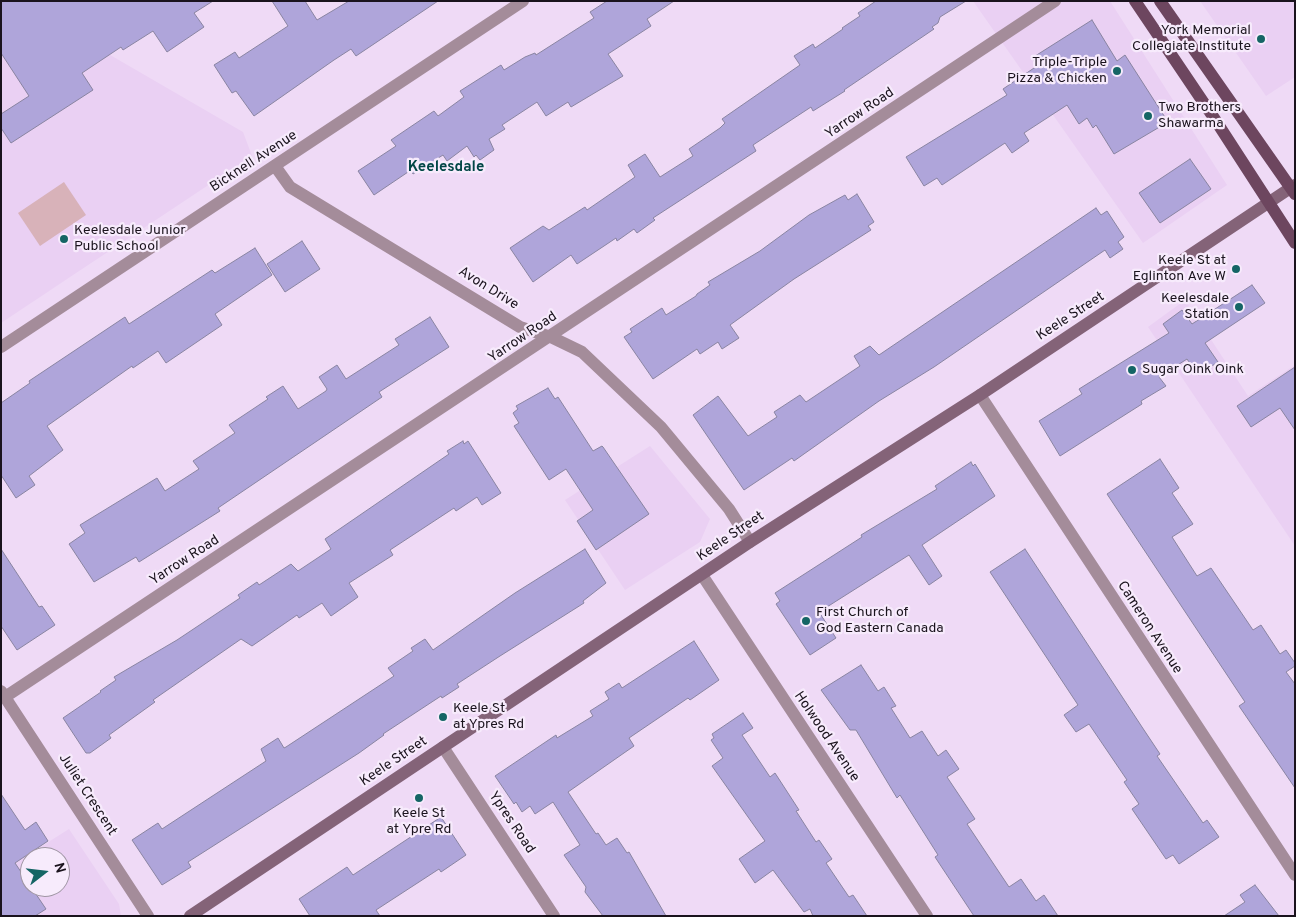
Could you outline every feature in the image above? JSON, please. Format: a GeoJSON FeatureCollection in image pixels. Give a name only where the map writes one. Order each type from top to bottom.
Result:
{"type":"FeatureCollection","features":[{"type":"Feature","properties":{"kind":"main road"},"geometry":{"type":"LineString","coordinates":[[1135,1],[1295,243]]}},
{"type":"Feature","properties":{"kind":"main road"},"geometry":{"type":"LineString","coordinates":[[1160,1],[1293,188]]}},
{"type":"Feature","properties":{"kind":"main road","name":"Keele Street"},"geometry":{"type":"LineString","coordinates":[[191,916],[750,542],[980,396],[1268,202],[1293,188]]}},
{"type":"Feature","properties":{"kind":"street","name":"Bicknell Avenue"},"geometry":{"type":"LineString","coordinates":[[1,347],[523,1]]}},
{"type":"Feature","properties":{"kind":"street","name":"Yarrow Road"},"geometry":{"type":"LineString","coordinates":[[3,694],[551,337],[1055,1]]}},
{"type":"Feature","properties":{"kind":"street","name":"Avon Drive"},"geometry":{"type":"LineString","coordinates":[[275,166],[290,187],[520,327],[551,337],[582,352],[661,427],[729,509],[750,542]]}},
{"type":"Feature","properties":{"kind":"street","name":"Cameron Avenue"},"geometry":{"type":"LineString","coordinates":[[980,396],[1295,876]]}},
{"type":"Feature","properties":{"kind":"street","name":"Holwood Avenue"},"geometry":{"type":"LineString","coordinates":[[702,575],[927,916]]}},
{"type":"Feature","properties":{"kind":"street","name":"Juliet Crescent"},"geometry":{"type":"LineString","coordinates":[[3,694],[148,916]]}},
{"type":"Feature","properties":{"kind":"street","name":"Ypres Road"},"geometry":{"type":"LineString","coordinates":[[444,747],[554,916]]}},
{"type":"Feature","properties":{"kind":"shaded area","name":"Keelesdale Junior Public School"},"geometry":{"type":"Polygon","coordinates":[[[1,1],[105,52],[243,132],[252,156],[1,323],[1,1]]]}},
{"type":"Feature","properties":{"kind":"shaded area"},"geometry":{"type":"Polygon","coordinates":[[[973,1],[1110,1],[1227,185],[1143,243],[973,1]]]}},
{"type":"Feature","properties":{"kind":"shaded area","name":"York Memorial Collegiate Institute"},"geometry":{"type":"Polygon","coordinates":[[[1200,1],[1295,1],[1295,77],[1266,96],[1200,1]]]}},
{"type":"Feature","properties":{"kind":"shaded area"},"geometry":{"type":"Polygon","coordinates":[[[64,182],[86,215],[40,246],[18,213],[64,182]]]}},
{"type":"Feature","properties":{"kind":"shaded area"},"geometry":{"type":"Polygon","coordinates":[[[1185,300],[1248,396],[1295,365],[1295,546],[1148,327],[1185,300]]]}},
{"type":"Feature","properties":{"kind":"shaded area"},"geometry":{"type":"Polygon","coordinates":[[[650,446],[710,519],[700,542],[625,590],[565,500],[650,446]]]}},
{"type":"Feature","properties":{"kind":"shaded area"},"geometry":{"type":"Polygon","coordinates":[[[69,829],[119,904],[121,916],[1,916],[1,872],[20,860],[20,897],[70,897],[70,847],[41,847],[69,829]]]}},
{"type":"Feature","properties":{"kind":"building"},"geometry":{"type":"Polygon","coordinates":[[[1,1],[213,1],[194,13],[204,27],[167,52],[153,31],[123,50],[121,47],[82,73],[93,90],[11,143],[1,128],[1,114],[29,96],[1,53],[1,1]]]}},
{"type":"Feature","properties":{"kind":"building"},"geometry":{"type":"Polygon","coordinates":[[[272,1],[305,1],[317,20],[349,1],[438,1],[356,56],[351,49],[254,116],[236,91],[232,93],[214,65],[235,52],[239,58],[288,26],[272,1]]]}},
{"type":"Feature","properties":{"kind":"building"},"geometry":{"type":"Polygon","coordinates":[[[607,1],[674,1],[647,19],[651,26],[608,54],[623,76],[571,107],[568,102],[546,116],[537,102],[502,125],[505,129],[489,139],[494,150],[480,160],[476,155],[474,157],[467,146],[447,161],[443,155],[413,174],[411,170],[374,195],[358,171],[396,146],[391,140],[434,111],[438,116],[464,97],[460,91],[501,65],[504,70],[525,57],[535,53],[536,55],[594,18],[590,12],[607,1]]]}},
{"type":"Feature","properties":{"kind":"building"},"geometry":{"type":"Polygon","coordinates":[[[876,1],[966,1],[940,17],[938,23],[932,27],[934,29],[845,91],[813,111],[811,107],[753,145],[756,151],[653,218],[655,220],[637,233],[634,229],[617,241],[616,238],[577,264],[571,255],[533,282],[510,248],[543,226],[549,230],[585,207],[587,210],[635,177],[628,165],[645,154],[660,177],[693,156],[689,149],[720,128],[725,123],[722,119],[800,65],[794,56],[813,44],[815,48],[860,16],[858,13],[876,1]]]}},
{"type":"Feature","properties":{"kind":"building"},"geometry":{"type":"Polygon","coordinates":[[[1092,20],[1117,61],[1125,55],[1168,122],[1114,154],[1096,125],[1093,128],[1087,118],[1079,124],[1067,105],[1024,133],[1029,141],[1012,153],[1005,143],[942,185],[937,178],[924,186],[906,157],[1007,95],[1003,89],[1037,66],[1032,58],[1092,20]]]}},
{"type":"Feature","properties":{"kind":"building"},"geometry":{"type":"Polygon","coordinates":[[[1190,159],[1211,189],[1160,223],[1139,193],[1190,159]]]}},
{"type":"Feature","properties":{"kind":"building"},"geometry":{"type":"Polygon","coordinates":[[[857,194],[874,222],[868,226],[871,230],[794,279],[730,325],[739,338],[722,349],[718,342],[700,354],[697,349],[653,379],[624,337],[632,332],[630,329],[662,308],[666,315],[696,296],[710,285],[708,282],[760,251],[809,215],[845,195],[848,200],[857,194]]]}},
{"type":"Feature","properties":{"kind":"building"},"geometry":{"type":"Polygon","coordinates":[[[1096,208],[1101,215],[1107,211],[1124,237],[1118,242],[1123,249],[1110,258],[1105,250],[934,367],[879,401],[794,461],[792,458],[744,490],[693,415],[718,396],[748,436],[777,417],[774,412],[800,395],[806,402],[860,366],[854,356],[870,346],[879,355],[1096,208]]]}},
{"type":"Feature","properties":{"kind":"building"},"geometry":{"type":"Polygon","coordinates":[[[302,241],[320,269],[285,292],[267,264],[302,241]]]}},
{"type":"Feature","properties":{"kind":"building"},"geometry":{"type":"Polygon","coordinates":[[[255,248],[272,275],[215,314],[222,325],[166,363],[158,351],[133,368],[132,366],[47,426],[63,450],[29,476],[35,485],[16,498],[1,475],[1,403],[30,383],[29,381],[125,317],[129,324],[212,270],[215,273],[255,248]]]}},
{"type":"Feature","properties":{"kind":"building"},"geometry":{"type":"Polygon","coordinates":[[[1252,285],[1265,303],[1205,343],[1218,362],[1198,375],[1187,359],[1159,377],[1166,386],[1141,401],[1142,404],[1060,456],[1039,421],[1082,394],[1079,389],[1169,333],[1163,324],[1182,310],[1192,324],[1252,285]]]}},
{"type":"Feature","properties":{"kind":"building"},"geometry":{"type":"Polygon","coordinates":[[[430,317],[449,347],[379,392],[382,397],[218,508],[220,511],[139,562],[136,557],[94,582],[69,544],[85,533],[80,525],[157,478],[165,491],[199,469],[193,461],[235,433],[229,425],[268,399],[266,397],[283,386],[298,409],[326,391],[327,389],[319,377],[337,365],[346,379],[399,345],[395,339],[430,317]]]}},
{"type":"Feature","properties":{"kind":"building"},"geometry":{"type":"Polygon","coordinates":[[[1295,367],[1295,430],[1280,408],[1251,427],[1237,406],[1295,367]]]}},
{"type":"Feature","properties":{"kind":"building"},"geometry":{"type":"Polygon","coordinates":[[[548,388],[555,399],[558,397],[593,451],[603,447],[649,514],[596,550],[577,521],[593,510],[566,469],[549,480],[514,426],[519,423],[513,413],[518,409],[516,406],[548,388]]]}},
{"type":"Feature","properties":{"kind":"building"},"geometry":{"type":"Polygon","coordinates":[[[463,441],[464,444],[468,441],[501,493],[482,505],[477,497],[456,511],[454,508],[390,550],[393,555],[349,583],[358,597],[331,616],[322,603],[299,618],[297,615],[252,646],[241,639],[153,700],[155,702],[109,735],[111,738],[90,753],[86,753],[63,718],[116,680],[114,677],[177,640],[240,598],[238,595],[257,582],[259,585],[291,564],[298,571],[331,549],[325,539],[449,454],[447,451],[463,441]]]}},
{"type":"Feature","properties":{"kind":"building"},"geometry":{"type":"Polygon","coordinates":[[[1160,459],[1179,488],[1172,493],[1193,524],[1172,537],[1197,576],[1211,568],[1253,630],[1261,625],[1280,654],[1286,650],[1295,663],[1295,666],[1286,672],[1295,684],[1295,788],[1239,706],[1245,702],[1107,494],[1160,459]]]}},
{"type":"Feature","properties":{"kind":"building"},"geometry":{"type":"Polygon","coordinates":[[[971,462],[973,466],[975,464],[995,496],[922,545],[942,576],[929,585],[909,555],[819,612],[836,638],[810,655],[776,604],[780,601],[775,593],[862,537],[861,535],[937,489],[935,486],[971,462]]]}},
{"type":"Feature","properties":{"kind":"building"},"geometry":{"type":"Polygon","coordinates":[[[1,549],[39,607],[42,606],[55,625],[17,650],[1,626],[1,549]]]}},
{"type":"Feature","properties":{"kind":"building"},"geometry":{"type":"Polygon","coordinates":[[[585,549],[606,583],[583,601],[584,603],[457,684],[459,687],[442,698],[441,696],[383,734],[359,753],[188,862],[191,867],[162,885],[132,840],[158,823],[162,829],[266,761],[261,749],[278,738],[284,748],[286,747],[394,676],[388,668],[413,651],[411,648],[425,639],[433,650],[515,593],[585,549]]]}},
{"type":"Feature","properties":{"kind":"building"},"geometry":{"type":"Polygon","coordinates":[[[1025,549],[1160,754],[1157,756],[1203,823],[1207,820],[1219,837],[1179,864],[1173,855],[1166,859],[1132,809],[1139,804],[1124,782],[1127,780],[1089,724],[1076,732],[1064,715],[1078,705],[990,572],[1025,549]]]}},
{"type":"Feature","properties":{"kind":"building"},"geometry":{"type":"Polygon","coordinates":[[[694,641],[719,680],[690,700],[688,698],[629,738],[634,746],[568,792],[596,834],[598,833],[606,845],[617,838],[627,853],[629,852],[666,916],[603,916],[585,892],[586,887],[564,855],[580,845],[553,802],[535,814],[530,806],[522,812],[516,802],[514,804],[495,776],[556,735],[557,738],[593,716],[590,711],[609,699],[605,692],[619,683],[622,688],[694,641]]]}},
{"type":"Feature","properties":{"kind":"building"},"geometry":{"type":"Polygon","coordinates":[[[861,665],[878,691],[884,687],[896,706],[891,708],[910,738],[922,731],[938,756],[946,750],[959,769],[947,777],[975,819],[967,824],[1009,887],[1021,879],[1036,901],[1044,895],[1058,916],[974,916],[935,857],[938,855],[900,795],[897,798],[856,730],[850,730],[821,690],[861,665]]]}},
{"type":"Feature","properties":{"kind":"building"},"geometry":{"type":"Polygon","coordinates":[[[743,713],[753,728],[742,735],[770,777],[775,773],[799,810],[796,811],[816,842],[819,840],[832,859],[826,863],[849,897],[853,895],[867,916],[813,916],[810,909],[804,912],[773,870],[755,883],[739,859],[765,841],[712,766],[723,758],[711,740],[714,738],[712,734],[743,713]]]}},
{"type":"Feature","properties":{"kind":"building"},"geometry":{"type":"Polygon","coordinates":[[[1,794],[25,830],[36,822],[48,841],[39,847],[20,847],[20,860],[15,863],[20,870],[20,897],[38,897],[46,909],[35,916],[1,916],[1,794]]]}},
{"type":"Feature","properties":{"kind":"building"},"geometry":{"type":"Polygon","coordinates":[[[441,817],[466,855],[441,872],[439,869],[376,910],[380,916],[310,916],[299,899],[347,867],[353,875],[441,817]]]}},
{"type":"Feature","properties":{"kind":"building"},"geometry":{"type":"Polygon","coordinates":[[[1255,885],[1279,916],[1224,916],[1245,902],[1240,895],[1255,885]]]}},
{"type":"Feature","properties":{"kind":"place","name":"York Memorial Collegiate Institute"},"geometry":{"type":"Point","coordinates":[1261,39]}},
{"type":"Feature","properties":{"kind":"place","name":"Triple-Triple Pizza & Chicken"},"geometry":{"type":"Point","coordinates":[1117,71]}},
{"type":"Feature","properties":{"kind":"place","name":"Two Brothers Shawarma"},"geometry":{"type":"Point","coordinates":[1148,116]}},
{"type":"Feature","properties":{"kind":"place","name":"Keelesdale Junior Public School"},"geometry":{"type":"Point","coordinates":[64,239]}},
{"type":"Feature","properties":{"kind":"place","name":"Keele St at Eglinton Ave W"},"geometry":{"type":"Point","coordinates":[1236,269]}},
{"type":"Feature","properties":{"kind":"place","name":"Keelesdale Station"},"geometry":{"type":"Point","coordinates":[1239,307]}},
{"type":"Feature","properties":{"kind":"place","name":"Sugar Oink Oink"},"geometry":{"type":"Point","coordinates":[1132,370]}},
{"type":"Feature","properties":{"kind":"place","name":"First Church of God Eastern Canada"},"geometry":{"type":"Point","coordinates":[806,621]}},
{"type":"Feature","properties":{"kind":"place","name":"Keele St at Ypres Rd"},"geometry":{"type":"Point","coordinates":[443,717]}},
{"type":"Feature","properties":{"kind":"place","name":"Keele St at Ypre Rd"},"geometry":{"type":"Point","coordinates":[419,798]}},
{"type":"Feature","properties":{"kind":"district","name":"Keelesdale"},"geometry":{"type":"Point","coordinates":[446,168]}}]}
